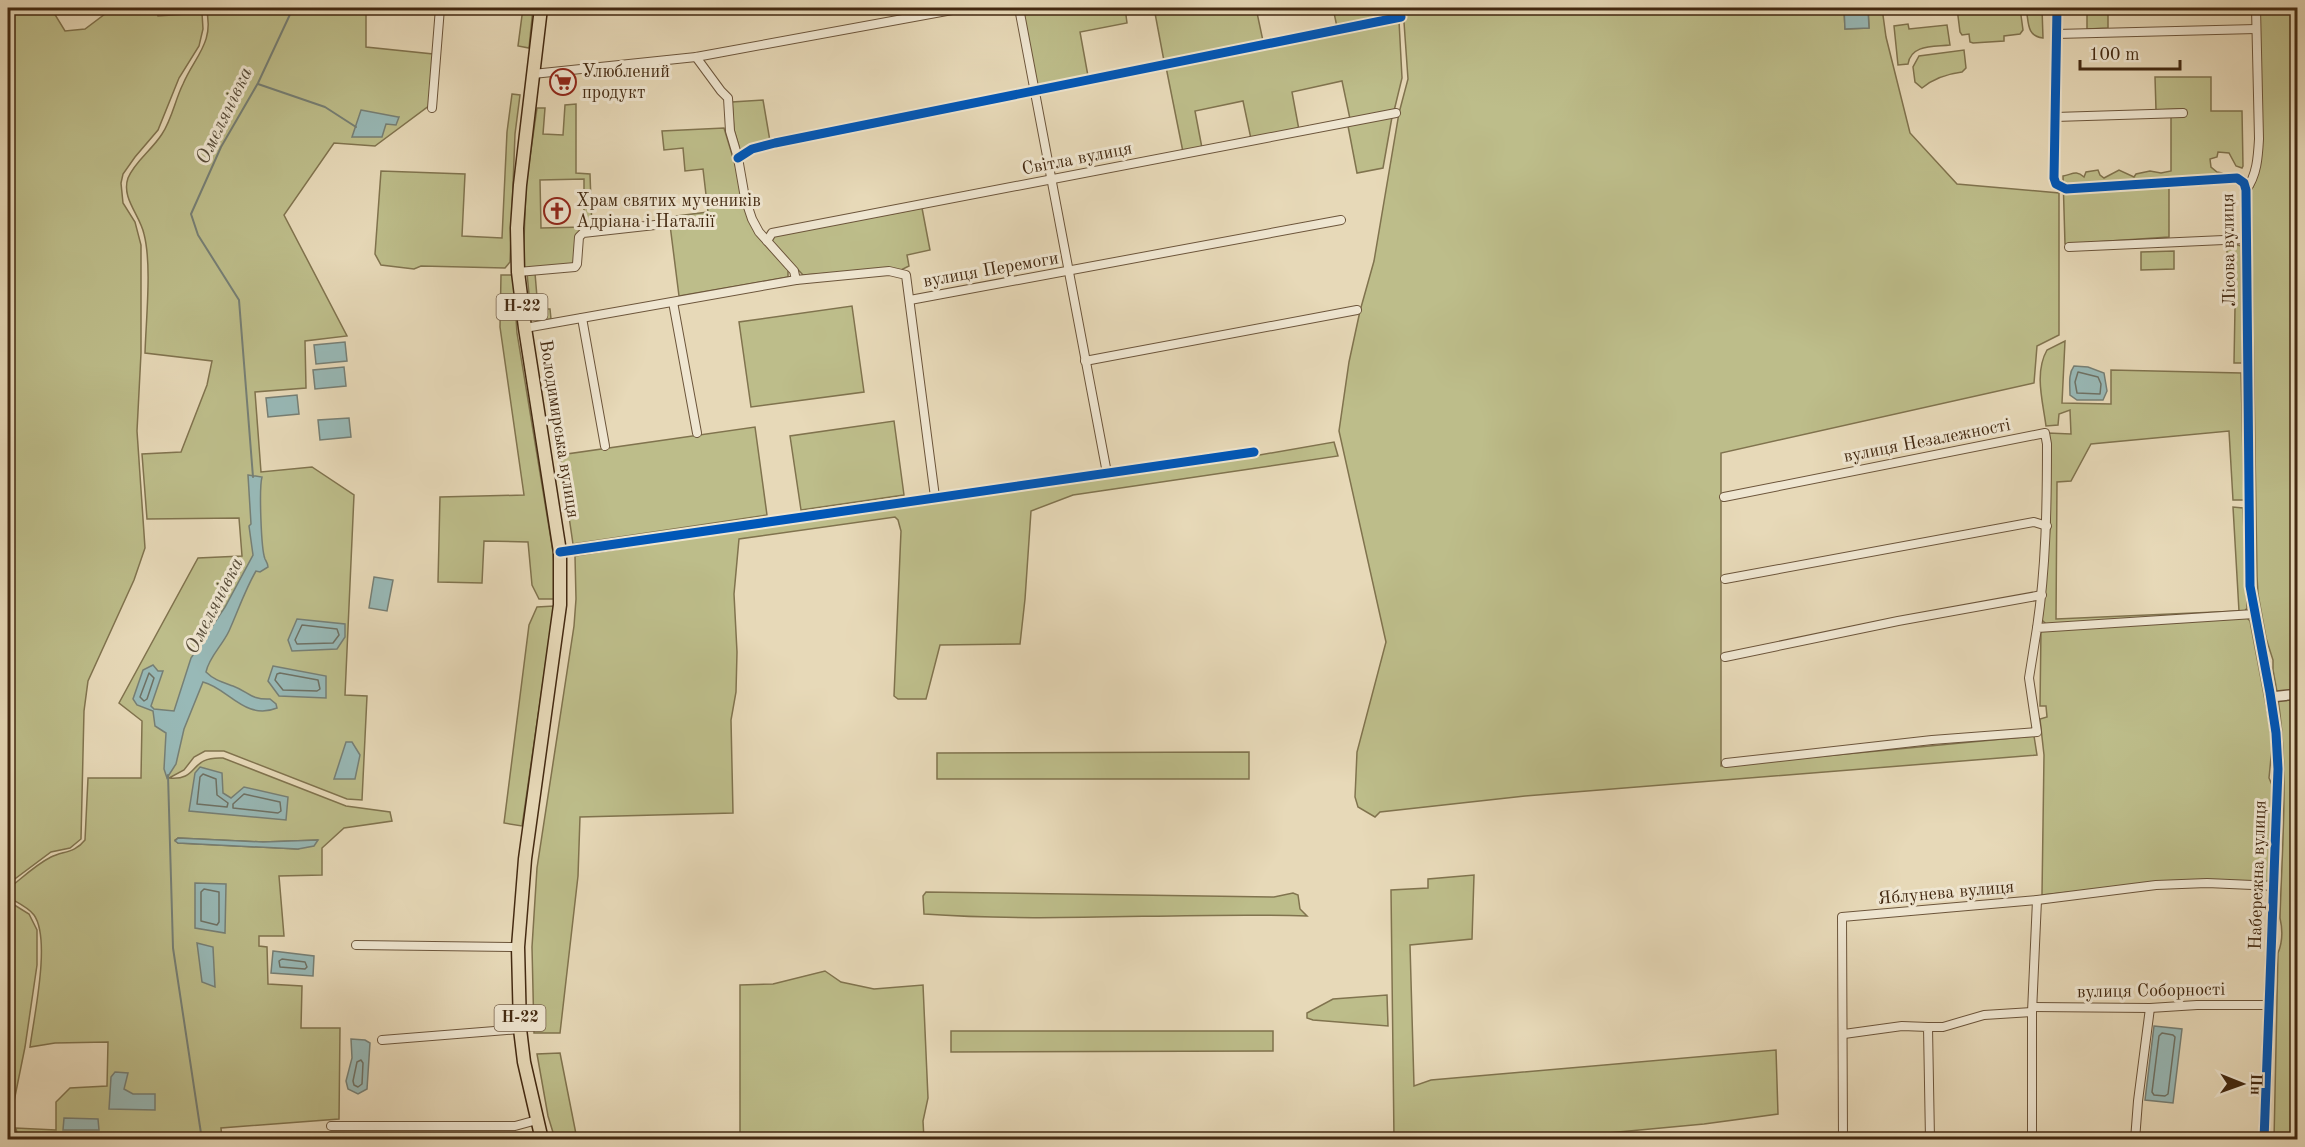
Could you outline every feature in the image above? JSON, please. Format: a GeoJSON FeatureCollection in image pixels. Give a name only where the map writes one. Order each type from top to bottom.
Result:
{"type":"FeatureCollection","features":[{"type":"Feature","properties":{"kind":"main road","name":"Володимирська вулиця"},"geometry":{"type":"LineString","coordinates":[[518,947],[525,859],[560,605],[560,552],[518,272],[517,228],[520,185],[541,8]]}},
{"type":"Feature","properties":{"kind":"main road","name":"Н-22"},"geometry":{"type":"LineString","coordinates":[[518,947],[520,1029],[524,1062],[542,1140]]}},
{"type":"Feature","properties":{"kind":"street"},"geometry":{"type":"LineString","coordinates":[[432,108],[440,8]]}},
{"type":"Feature","properties":{"kind":"street"},"geometry":{"type":"LineString","coordinates":[[533,74],[696,57],[963,8]]}},
{"type":"Feature","properties":{"kind":"street"},"geometry":{"type":"LineString","coordinates":[[1018,8],[1107,473]]}},
{"type":"Feature","properties":{"kind":"street","name":"Лісова вулиця"},"geometry":{"type":"LineString","coordinates":[[2057,8],[2055,184],[2062,188],[2237,178],[2244,183],[2246,190],[2250,586],[2254,614]]}},
{"type":"Feature","properties":{"kind":"street"},"geometry":{"type":"LineString","coordinates":[[2246,190],[2252,181],[2258,150],[2256,8]]}},
{"type":"Feature","properties":{"kind":"street"},"geometry":{"type":"LineString","coordinates":[[738,158],[753,149],[775,143],[1401,17]]}},
{"type":"Feature","properties":{"kind":"street"},"geometry":{"type":"LineString","coordinates":[[2056,34],[2256,29]]}},
{"type":"Feature","properties":{"kind":"street"},"geometry":{"type":"LineString","coordinates":[[696,57],[721,92],[728,98],[730,131],[752,219],[767,241],[794,271],[796,280]]}},
{"type":"Feature","properties":{"kind":"street","name":"Світла вулиця"},"geometry":{"type":"LineString","coordinates":[[767,241],[772,233],[1396,113]]}},
{"type":"Feature","properties":{"kind":"street"},"geometry":{"type":"LineString","coordinates":[[2055,117],[2183,113]]}},
{"type":"Feature","properties":{"kind":"street","name":"вулиця Перемоги"},"geometry":{"type":"LineString","coordinates":[[525,328],[796,280],[898,272],[906,275],[909,300],[1341,220]]}},
{"type":"Feature","properties":{"kind":"street"},"geometry":{"type":"LineString","coordinates":[[518,272],[575,267],[579,237],[583,233],[654,225]]}},
{"type":"Feature","properties":{"kind":"street","name":"Лісова вулиця"},"geometry":{"type":"LineString","coordinates":[[2069,247],[2246,239]]}},
{"type":"Feature","properties":{"kind":"street"},"geometry":{"type":"LineString","coordinates":[[909,300],[935,497]]}},
{"type":"Feature","properties":{"kind":"street"},"geometry":{"type":"LineString","coordinates":[[673,302],[697,433]]}},
{"type":"Feature","properties":{"kind":"street"},"geometry":{"type":"LineString","coordinates":[[1085,361],[1357,310]]}},
{"type":"Feature","properties":{"kind":"street"},"geometry":{"type":"LineString","coordinates":[[582,318],[605,446]]}},
{"type":"Feature","properties":{"kind":"street","name":"вулиця Незалежності"},"geometry":{"type":"LineString","coordinates":[[1724,497],[2045,433],[2047,444],[2047,526],[2042,595],[2029,678],[2037,732],[1932,740],[1726,763]]}},
{"type":"Feature","properties":{"kind":"street"},"geometry":{"type":"LineString","coordinates":[[560,552],[1254,452]]}},
{"type":"Feature","properties":{"kind":"street"},"geometry":{"type":"LineString","coordinates":[[1725,579],[2034,522],[2047,526]]}},
{"type":"Feature","properties":{"kind":"street"},"geometry":{"type":"LineString","coordinates":[[1725,657],[1898,621],[2042,595]]}},
{"type":"Feature","properties":{"kind":"street"},"geometry":{"type":"LineString","coordinates":[[2037,628],[2254,614]]}},
{"type":"Feature","properties":{"kind":"street","name":"Набережна вулиця"},"geometry":{"type":"LineString","coordinates":[[2254,614],[2271,697],[2278,769],[2265,1140]]}},
{"type":"Feature","properties":{"kind":"street"},"geometry":{"type":"LineString","coordinates":[[2271,697],[2298,694]]}},
{"type":"Feature","properties":{"kind":"street","name":"Яблунева вулиця"},"geometry":{"type":"LineString","coordinates":[[1843,1140],[1842,917],[2037,900],[2156,885],[2207,883],[2275,886]]}},
{"type":"Feature","properties":{"kind":"street"},"geometry":{"type":"LineString","coordinates":[[2032,1140],[2032,1009],[2037,900]]}},
{"type":"Feature","properties":{"kind":"street"},"geometry":{"type":"LineString","coordinates":[[356,945],[518,947]]}},
{"type":"Feature","properties":{"kind":"street","name":"вулиця Соборності"},"geometry":{"type":"LineString","coordinates":[[1844,1034],[1902,1026],[1943,1027],[1984,1015],[2032,1009],[2270,1005]]}},
{"type":"Feature","properties":{"kind":"street"},"geometry":{"type":"LineString","coordinates":[[2135,1140],[2150,1008]]}},
{"type":"Feature","properties":{"kind":"street"},"geometry":{"type":"LineString","coordinates":[[1928,1027],[1930,1140]]}},
{"type":"Feature","properties":{"kind":"street"},"geometry":{"type":"LineString","coordinates":[[382,1040],[520,1029]]}},
{"type":"Feature","properties":{"kind":"street"},"geometry":{"type":"LineString","coordinates":[[331,1126],[515,1126],[537,1120]]}},
{"type":"Feature","properties":{"kind":"green space"},"geometry":{"type":"Polygon","coordinates":[[[8,8],[51,8],[65,31],[85,29],[113,8],[156,8],[158,16],[202,13],[203,29],[199,46],[179,78],[158,130],[123,174],[121,183],[123,203],[135,222],[141,245],[141,353],[137,431],[145,548],[134,580],[88,681],[84,711],[81,839],[70,848],[51,852],[8,884],[8,8]]]}},
{"type":"Feature","properties":{"kind":"green space"},"geometry":{"type":"Polygon","coordinates":[[[206,8],[366,8],[366,47],[433,54],[430,105],[375,146],[334,143],[284,215],[347,336],[305,341],[306,388],[255,392],[261,472],[312,467],[354,495],[345,695],[367,696],[362,800],[347,799],[224,751],[205,751],[194,757],[184,770],[169,778],[186,776],[204,761],[223,758],[346,806],[390,812],[392,821],[344,828],[322,848],[322,875],[279,876],[284,936],[259,936],[259,946],[267,947],[268,984],[302,986],[301,1028],[340,1028],[339,1119],[221,1128],[222,1139],[18,1139],[16,1128],[56,1130],[56,1102],[70,1088],[107,1086],[108,1042],[55,1043],[30,1047],[40,978],[39,926],[34,915],[8,897],[8,889],[45,860],[73,850],[85,840],[88,778],[141,778],[142,721],[119,703],[198,558],[242,556],[239,518],[147,519],[142,454],[181,452],[207,385],[212,361],[145,353],[148,261],[142,227],[127,193],[128,178],[165,128],[183,84],[206,40],[208,20],[206,8]],[[178,838],[175,840],[178,843],[298,849],[318,840],[263,842],[178,838]]]}},
{"type":"Feature","properties":{"kind":"green space"},"geometry":{"type":"Polygon","coordinates":[[[523,8],[533,8],[529,48],[518,46],[523,8]]]}},
{"type":"Feature","properties":{"kind":"green space"},"geometry":{"type":"Polygon","coordinates":[[[1022,8],[1125,8],[1127,23],[1080,32],[1088,76],[1037,86],[1022,8]]]}},
{"type":"Feature","properties":{"kind":"green space"},"geometry":{"type":"Polygon","coordinates":[[[1154,8],[1256,8],[1263,41],[1164,61],[1154,8]]]}},
{"type":"Feature","properties":{"kind":"green space"},"geometry":{"type":"Polygon","coordinates":[[[1333,8],[1397,8],[1398,15],[1337,27],[1333,8]]]}},
{"type":"Feature","properties":{"kind":"green space"},"geometry":{"type":"Polygon","coordinates":[[[1403,8],[1844,8],[1845,29],[1869,28],[1868,8],[1882,8],[1886,37],[1910,133],[1957,184],[2059,193],[2059,335],[2037,346],[2034,383],[1721,453],[1721,766],[2034,736],[2037,755],[1525,796],[1380,812],[1375,817],[1358,807],[1355,797],[1357,752],[1386,642],[1339,431],[1349,362],[1374,261],[1399,113],[1408,79],[1403,8]]]}},
{"type":"Feature","properties":{"kind":"green space"},"geometry":{"type":"Polygon","coordinates":[[[1957,8],[2020,8],[2023,30],[2020,34],[2004,36],[2004,41],[1970,42],[1969,34],[1962,35],[1960,32],[1957,8]]]}},
{"type":"Feature","properties":{"kind":"green space"},"geometry":{"type":"Polygon","coordinates":[[[2026,8],[2042,8],[2043,38],[2031,31],[2026,8]]]}},
{"type":"Feature","properties":{"kind":"green space"},"geometry":{"type":"Polygon","coordinates":[[[2087,8],[2108,8],[2108,28],[2087,29],[2087,8]]]}},
{"type":"Feature","properties":{"kind":"green space"},"geometry":{"type":"Polygon","coordinates":[[[2258,8],[2297,8],[2298,690],[2277,692],[2273,660],[2266,638],[2258,594],[2257,576],[2251,191],[2255,182],[2258,8]]]}},
{"type":"Feature","properties":{"kind":"green space"},"geometry":{"type":"Polygon","coordinates":[[[1399,21],[1402,78],[1394,111],[1350,119],[1342,81],[1292,92],[1299,130],[1251,139],[1243,101],[1195,111],[1202,148],[1183,152],[1166,67],[1399,21]]]}},
{"type":"Feature","properties":{"kind":"green space"},"geometry":{"type":"Polygon","coordinates":[[[1908,24],[1909,29],[1947,25],[1950,45],[1918,50],[1910,58],[1908,64],[1898,65],[1894,26],[1908,24]]]}},
{"type":"Feature","properties":{"kind":"green space"},"geometry":{"type":"Polygon","coordinates":[[[1964,50],[1966,68],[1962,72],[1940,77],[1922,88],[1915,82],[1913,67],[1919,56],[1964,50]]]}},
{"type":"Feature","properties":{"kind":"green space"},"geometry":{"type":"Polygon","coordinates":[[[2155,77],[2211,77],[2211,111],[2242,111],[2242,168],[2236,166],[2229,153],[2218,152],[2217,157],[2210,159],[2211,167],[2225,176],[2225,181],[2199,186],[2196,184],[2169,186],[2169,237],[2065,244],[2063,176],[2076,173],[2084,177],[2086,172],[2098,170],[2104,178],[2119,170],[2134,177],[2136,174],[2150,171],[2161,173],[2171,171],[2171,115],[2180,109],[2156,110],[2155,77]]]}},
{"type":"Feature","properties":{"kind":"green space"},"geometry":{"type":"Polygon","coordinates":[[[512,94],[520,95],[515,134],[510,262],[505,268],[421,266],[414,269],[381,265],[375,254],[381,171],[465,174],[462,236],[502,238],[507,132],[512,94]]]}},
{"type":"Feature","properties":{"kind":"green space"},"geometry":{"type":"Polygon","coordinates":[[[763,100],[770,141],[741,153],[734,130],[732,102],[763,100]]]}},
{"type":"Feature","properties":{"kind":"green space"},"geometry":{"type":"Polygon","coordinates":[[[576,104],[576,173],[590,174],[592,229],[582,230],[574,265],[523,268],[526,185],[537,108],[545,108],[543,134],[563,135],[565,105],[576,104]],[[584,179],[540,180],[541,228],[584,227],[584,179]]]}},
{"type":"Feature","properties":{"kind":"green space"},"geometry":{"type":"Polygon","coordinates":[[[1392,117],[1383,168],[1357,173],[1348,126],[1392,117]]]}},
{"type":"Feature","properties":{"kind":"green space"},"geometry":{"type":"Polygon","coordinates":[[[724,128],[756,234],[788,270],[788,277],[679,296],[669,217],[708,212],[703,169],[685,171],[683,148],[664,150],[662,131],[724,128]]]}},
{"type":"Feature","properties":{"kind":"green space"},"geometry":{"type":"Polygon","coordinates":[[[922,208],[930,250],[907,255],[909,266],[901,270],[803,275],[771,241],[774,236],[922,208]]]}},
{"type":"Feature","properties":{"kind":"green space"},"geometry":{"type":"Polygon","coordinates":[[[2231,243],[2241,246],[2242,363],[2234,363],[2235,308],[2228,301],[2227,249],[2231,249],[2231,243]]]}},
{"type":"Feature","properties":{"kind":"green space"},"geometry":{"type":"Polygon","coordinates":[[[2174,251],[2174,269],[2141,270],[2141,252],[2174,251]]]}},
{"type":"Feature","properties":{"kind":"green space"},"geometry":{"type":"Polygon","coordinates":[[[527,273],[535,273],[538,309],[550,309],[551,319],[538,321],[531,315],[527,273]]]}},
{"type":"Feature","properties":{"kind":"green space"},"geometry":{"type":"Polygon","coordinates":[[[501,275],[513,275],[517,333],[553,552],[554,599],[539,599],[532,585],[528,542],[484,541],[482,583],[438,582],[440,497],[524,495],[500,327],[501,275]]]}},
{"type":"Feature","properties":{"kind":"green space"},"geometry":{"type":"Polygon","coordinates":[[[852,306],[864,392],[751,407],[739,322],[852,306]]]}},
{"type":"Feature","properties":{"kind":"green space"},"geometry":{"type":"Polygon","coordinates":[[[2065,341],[2062,403],[2111,404],[2111,370],[2241,373],[2244,500],[2233,500],[2229,431],[2091,444],[2071,481],[2057,482],[2056,619],[2239,611],[2233,507],[2243,508],[2247,608],[2245,611],[2047,625],[2042,620],[2050,526],[2048,433],[2071,434],[2070,410],[2059,414],[2058,425],[2046,426],[2040,378],[2047,350],[2065,341]]]}},
{"type":"Feature","properties":{"kind":"green space"},"geometry":{"type":"Polygon","coordinates":[[[894,421],[904,495],[801,510],[790,436],[894,421]]]}},
{"type":"Feature","properties":{"kind":"green space"},"geometry":{"type":"Polygon","coordinates":[[[755,427],[767,515],[573,544],[560,455],[755,427]]]}},
{"type":"Feature","properties":{"kind":"green space"},"geometry":{"type":"Polygon","coordinates":[[[1334,442],[1338,456],[1073,495],[1031,511],[1020,644],[940,645],[926,699],[898,699],[894,696],[901,531],[895,517],[739,539],[734,594],[737,652],[736,692],[731,720],[733,813],[580,817],[578,876],[560,1033],[534,1033],[532,947],[537,868],[574,626],[575,556],[770,525],[1254,456],[1334,442]]]}},
{"type":"Feature","properties":{"kind":"green space"},"geometry":{"type":"Polygon","coordinates":[[[554,606],[522,826],[504,823],[529,625],[537,607],[554,606]]]}},
{"type":"Feature","properties":{"kind":"green space"},"geometry":{"type":"Polygon","coordinates":[[[2246,617],[2250,621],[2272,747],[2269,778],[2272,785],[2269,879],[2266,883],[2156,883],[2042,895],[2044,755],[2040,719],[2047,717],[2046,706],[2040,706],[2041,629],[2246,617]]]}},
{"type":"Feature","properties":{"kind":"green space"},"geometry":{"type":"Polygon","coordinates":[[[2297,697],[2297,1139],[2274,1140],[2278,953],[2282,936],[2280,918],[2284,808],[2283,754],[2278,699],[2297,697]]]}},
{"type":"Feature","properties":{"kind":"green space"},"geometry":{"type":"Polygon","coordinates":[[[1249,752],[1249,779],[937,779],[937,753],[1249,752]]]}},
{"type":"Feature","properties":{"kind":"green space"},"geometry":{"type":"Polygon","coordinates":[[[1474,875],[1472,939],[1410,945],[1414,1086],[1431,1080],[1776,1050],[1778,1114],[1704,1124],[1543,1139],[1394,1139],[1391,890],[1428,888],[1428,879],[1474,875]]]}},
{"type":"Feature","properties":{"kind":"green space"},"geometry":{"type":"Polygon","coordinates":[[[926,892],[1274,897],[1293,893],[1298,895],[1300,909],[1307,916],[1020,918],[924,914],[923,896],[926,892]]]}},
{"type":"Feature","properties":{"kind":"green space"},"geometry":{"type":"Polygon","coordinates":[[[8,901],[29,914],[37,930],[37,965],[25,1047],[8,1131],[8,901]]]}},
{"type":"Feature","properties":{"kind":"green space"},"geometry":{"type":"Polygon","coordinates":[[[825,971],[841,982],[874,989],[923,985],[928,1098],[923,1121],[924,1139],[740,1139],[740,985],[773,984],[825,971]]]}},
{"type":"Feature","properties":{"kind":"green space"},"geometry":{"type":"Polygon","coordinates":[[[1387,995],[1388,1026],[1307,1018],[1307,1013],[1333,999],[1387,995]]]}},
{"type":"Feature","properties":{"kind":"green space"},"geometry":{"type":"Polygon","coordinates":[[[951,1031],[1273,1031],[1273,1051],[951,1052],[951,1031]]]}},
{"type":"Feature","properties":{"kind":"green space"},"geometry":{"type":"Polygon","coordinates":[[[560,1053],[577,1139],[555,1139],[548,1116],[537,1054],[560,1053]]]}},
{"type":"Feature","properties":{"kind":"water"},"geometry":{"type":"Polygon","coordinates":[[[1844,8],[1868,8],[1869,28],[1845,29],[1844,8]]]}},
{"type":"Feature","properties":{"kind":"water"},"geometry":{"type":"Polygon","coordinates":[[[361,110],[399,117],[396,125],[386,124],[382,137],[352,137],[361,110]]]}},
{"type":"Feature","properties":{"kind":"water"},"geometry":{"type":"Polygon","coordinates":[[[345,342],[347,361],[316,364],[314,345],[345,342]]]}},
{"type":"Feature","properties":{"kind":"water"},"geometry":{"type":"Polygon","coordinates":[[[2074,366],[2088,367],[2104,373],[2107,391],[2103,400],[2077,400],[2070,395],[2070,376],[2074,366]]]}},
{"type":"Feature","properties":{"kind":"water"},"geometry":{"type":"Polygon","coordinates":[[[344,367],[346,386],[315,389],[313,370],[344,367]]]}},
{"type":"Feature","properties":{"kind":"water"},"geometry":{"type":"Polygon","coordinates":[[[297,395],[299,414],[268,417],[266,398],[297,395]]]}},
{"type":"Feature","properties":{"kind":"water"},"geometry":{"type":"Polygon","coordinates":[[[349,418],[351,437],[320,440],[318,420],[349,418]]]}},
{"type":"Feature","properties":{"kind":"water"},"geometry":{"type":"Polygon","coordinates":[[[248,475],[262,477],[262,532],[268,567],[260,572],[256,571],[229,631],[210,661],[206,672],[215,679],[254,697],[270,699],[277,708],[266,711],[246,707],[221,690],[203,682],[184,729],[176,764],[167,778],[164,769],[166,733],[155,726],[153,711],[137,705],[133,699],[143,670],[153,665],[158,671],[163,671],[151,706],[154,709],[174,711],[191,658],[225,607],[253,555],[249,526],[251,524],[248,475]]]}},
{"type":"Feature","properties":{"kind":"water"},"geometry":{"type":"Polygon","coordinates":[[[374,577],[393,580],[387,611],[369,608],[374,577]]]}},
{"type":"Feature","properties":{"kind":"water"},"geometry":{"type":"Polygon","coordinates":[[[297,619],[345,624],[345,637],[337,649],[292,651],[288,640],[297,619]]]}},
{"type":"Feature","properties":{"kind":"water"},"geometry":{"type":"Polygon","coordinates":[[[273,666],[326,676],[326,698],[279,696],[268,681],[273,666]]]}},
{"type":"Feature","properties":{"kind":"water"},"geometry":{"type":"Polygon","coordinates":[[[346,742],[352,742],[360,755],[355,779],[334,779],[346,742]]]}},
{"type":"Feature","properties":{"kind":"water"},"geometry":{"type":"Polygon","coordinates":[[[200,767],[222,773],[223,793],[231,798],[244,787],[288,797],[286,820],[189,811],[195,773],[200,767]]]}},
{"type":"Feature","properties":{"kind":"water"},"geometry":{"type":"Polygon","coordinates":[[[178,838],[263,842],[318,840],[314,846],[298,849],[178,843],[175,841],[178,838]]]}},
{"type":"Feature","properties":{"kind":"water"},"geometry":{"type":"Polygon","coordinates":[[[195,883],[226,884],[225,933],[195,928],[195,883]]]}},
{"type":"Feature","properties":{"kind":"water"},"geometry":{"type":"Polygon","coordinates":[[[197,943],[213,947],[215,987],[202,982],[197,943]]]}},
{"type":"Feature","properties":{"kind":"water"},"geometry":{"type":"Polygon","coordinates":[[[273,951],[314,956],[313,976],[271,973],[273,951]]]}},
{"type":"Feature","properties":{"kind":"water"},"geometry":{"type":"Polygon","coordinates":[[[2154,1026],[2182,1029],[2173,1103],[2145,1100],[2154,1026]]]}},
{"type":"Feature","properties":{"kind":"water"},"geometry":{"type":"Polygon","coordinates":[[[351,1039],[365,1040],[370,1043],[367,1089],[358,1094],[348,1089],[346,1081],[352,1058],[351,1039]]]}},
{"type":"Feature","properties":{"kind":"water"},"geometry":{"type":"Polygon","coordinates":[[[115,1072],[128,1073],[124,1089],[133,1094],[155,1094],[155,1110],[109,1109],[111,1077],[115,1072]]]}},
{"type":"Feature","properties":{"kind":"water"},"geometry":{"type":"Polygon","coordinates":[[[64,1118],[98,1119],[99,1130],[63,1130],[64,1118]]]}},
{"type":"Feature","properties":{"kind":"waterway","name":"Омелянівка"},"geometry":{"type":"LineString","coordinates":[[253,477],[239,300],[198,235],[191,214],[221,147],[258,83],[293,8]]}},
{"type":"Feature","properties":{"kind":"waterway"},"geometry":{"type":"LineString","coordinates":[[258,84],[325,107],[356,127]]}},
{"type":"Feature","properties":{"kind":"waterway","name":"Омелянівка"},"geometry":{"type":"LineString","coordinates":[[168,775],[173,948],[202,1140]]}},
{"type":"Feature","properties":{"kind":"cycle path"},"geometry":{"type":"LineString","coordinates":[[2057,8],[2054,178],[2056,184],[2066,189],[2237,178],[2244,183],[2246,190],[2250,586],[2270,693],[2278,769],[2264,1140]]}},
{"type":"Feature","properties":{"kind":"cycle path"},"geometry":{"type":"LineString","coordinates":[[738,158],[752,149],[775,143],[1401,17]]}},
{"type":"Feature","properties":{"kind":"cycle path"},"geometry":{"type":"LineString","coordinates":[[560,552],[1254,452]]}},
{"type":"Feature","properties":{"kind":"place","name":"Улюблений продукт"},"geometry":{"type":"Point","coordinates":[563,82]}},
{"type":"Feature","properties":{"kind":"place","name":"Храм святих мучеників Адріана і Наталії"},"geometry":{"type":"Point","coordinates":[557,211]}}]}
